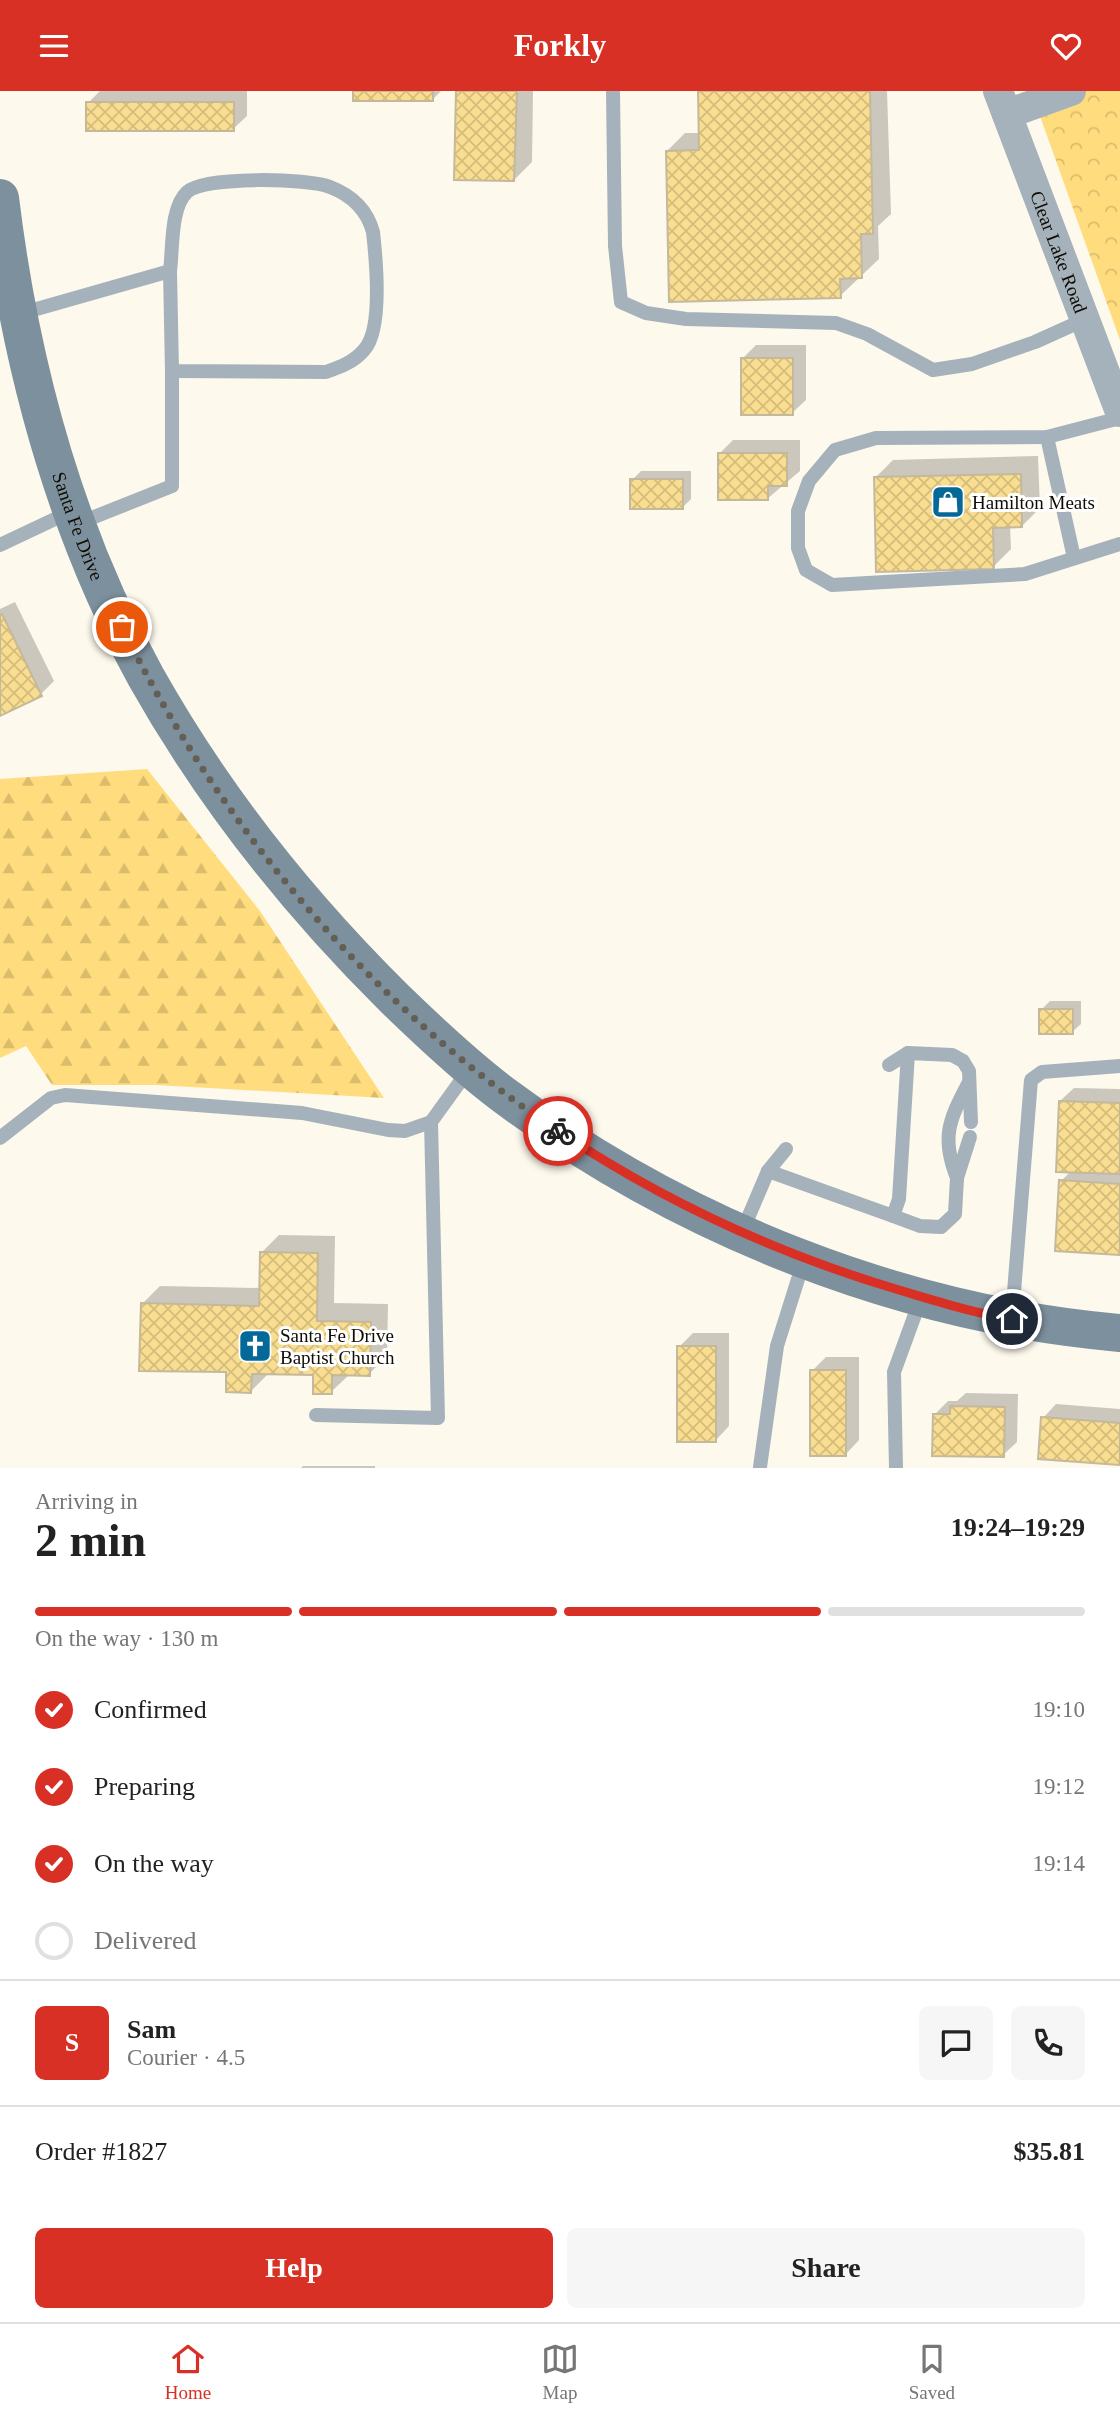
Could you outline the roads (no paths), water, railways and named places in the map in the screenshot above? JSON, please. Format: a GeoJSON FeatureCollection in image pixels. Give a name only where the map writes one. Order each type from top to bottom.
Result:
{"type":"FeatureCollection","features":[{"type":"Feature","properties":{"kind":"main road","name":"Santa Fe Drive"},"geometry":{"type":"LineString","coordinates":[[0,198],[18,314],[41,414],[75,518],[145,674],[225,802],[294,893],[423,1026],[503,1095],[648,1187],[741,1233],[835,1271],[981,1314],[1120,1333]]}},
{"type":"Feature","properties":{"kind":"street"},"geometry":{"type":"LineString","coordinates":[[1002,102],[1071,91]]}},
{"type":"Feature","properties":{"kind":"street","name":"Clear Lake Road"},"geometry":{"type":"LineString","coordinates":[[1002,102],[1120,412]]}},
{"type":"Feature","properties":{"kind":"lane"},"geometry":{"type":"LineString","coordinates":[[613,91],[615,246],[621,302],[646,313],[686,319],[836,323],[867,334],[933,370],[985,359],[1035,342],[1086,319]]}},
{"type":"Feature","properties":{"kind":"lane"},"geometry":{"type":"LineString","coordinates":[[0,545],[172,486],[170,271],[179,204],[188,192],[204,183],[231,180],[328,185],[349,196],[369,217],[373,232],[375,324],[366,349],[346,365],[327,372],[173,371]]}},
{"type":"Feature","properties":{"kind":"lane"},"geometry":{"type":"LineString","coordinates":[[18,314],[170,271]]}},
{"type":"Feature","properties":{"kind":"lane"},"geometry":{"type":"LineString","coordinates":[[1120,418],[1047,437],[876,439],[835,450],[808,481],[798,511],[798,548],[806,570],[832,586],[1025,574],[1120,544]]}},
{"type":"Feature","properties":{"kind":"lane"},"geometry":{"type":"LineString","coordinates":[[1047,437],[1074,558]]}},
{"type":"Feature","properties":{"kind":"lane"},"geometry":{"type":"LineString","coordinates":[[893,1216],[899,1199],[908,1053]]}},
{"type":"Feature","properties":{"kind":"lane"},"geometry":{"type":"LineString","coordinates":[[768,1171],[920,1226],[941,1227],[955,1214],[957,1178],[970,1130],[969,1072],[962,1061],[952,1055],[908,1053],[890,1065]]}},
{"type":"Feature","properties":{"kind":"lane"},"geometry":{"type":"LineString","coordinates":[[1012,1319],[1033,1076],[1042,1072],[1120,1066]]}},
{"type":"Feature","properties":{"kind":"lane"},"geometry":{"type":"LineString","coordinates":[[0,1138],[51,1098],[65,1095],[302,1113],[388,1131],[405,1131],[431,1122],[471,1067]]}},
{"type":"Feature","properties":{"kind":"lane"},"geometry":{"type":"LineString","coordinates":[[957,1178],[949,1157],[950,1119],[969,1083]]}},
{"type":"Feature","properties":{"kind":"lane"},"geometry":{"type":"LineString","coordinates":[[316,1415],[438,1418],[431,1122]]}},
{"type":"Feature","properties":{"kind":"lane"},"geometry":{"type":"LineString","coordinates":[[741,1233],[768,1171],[786,1149]]}},
{"type":"Feature","properties":{"kind":"lane"},"geometry":{"type":"LineString","coordinates":[[760,1467],[777,1346],[804,1259]]}},
{"type":"Feature","properties":{"kind":"lane"},"geometry":{"type":"LineString","coordinates":[[895,1468],[894,1373],[922,1297]]}},
{"type":"Feature","properties":{"kind":"place","name":"Hamilton Meats"},"geometry":{"type":"Point","coordinates":[948,502]}},
{"type":"Feature","properties":{"kind":"place","name":"Santa Fe Drive Baptist Church"},"geometry":{"type":"Point","coordinates":[255,1346]}}]}
